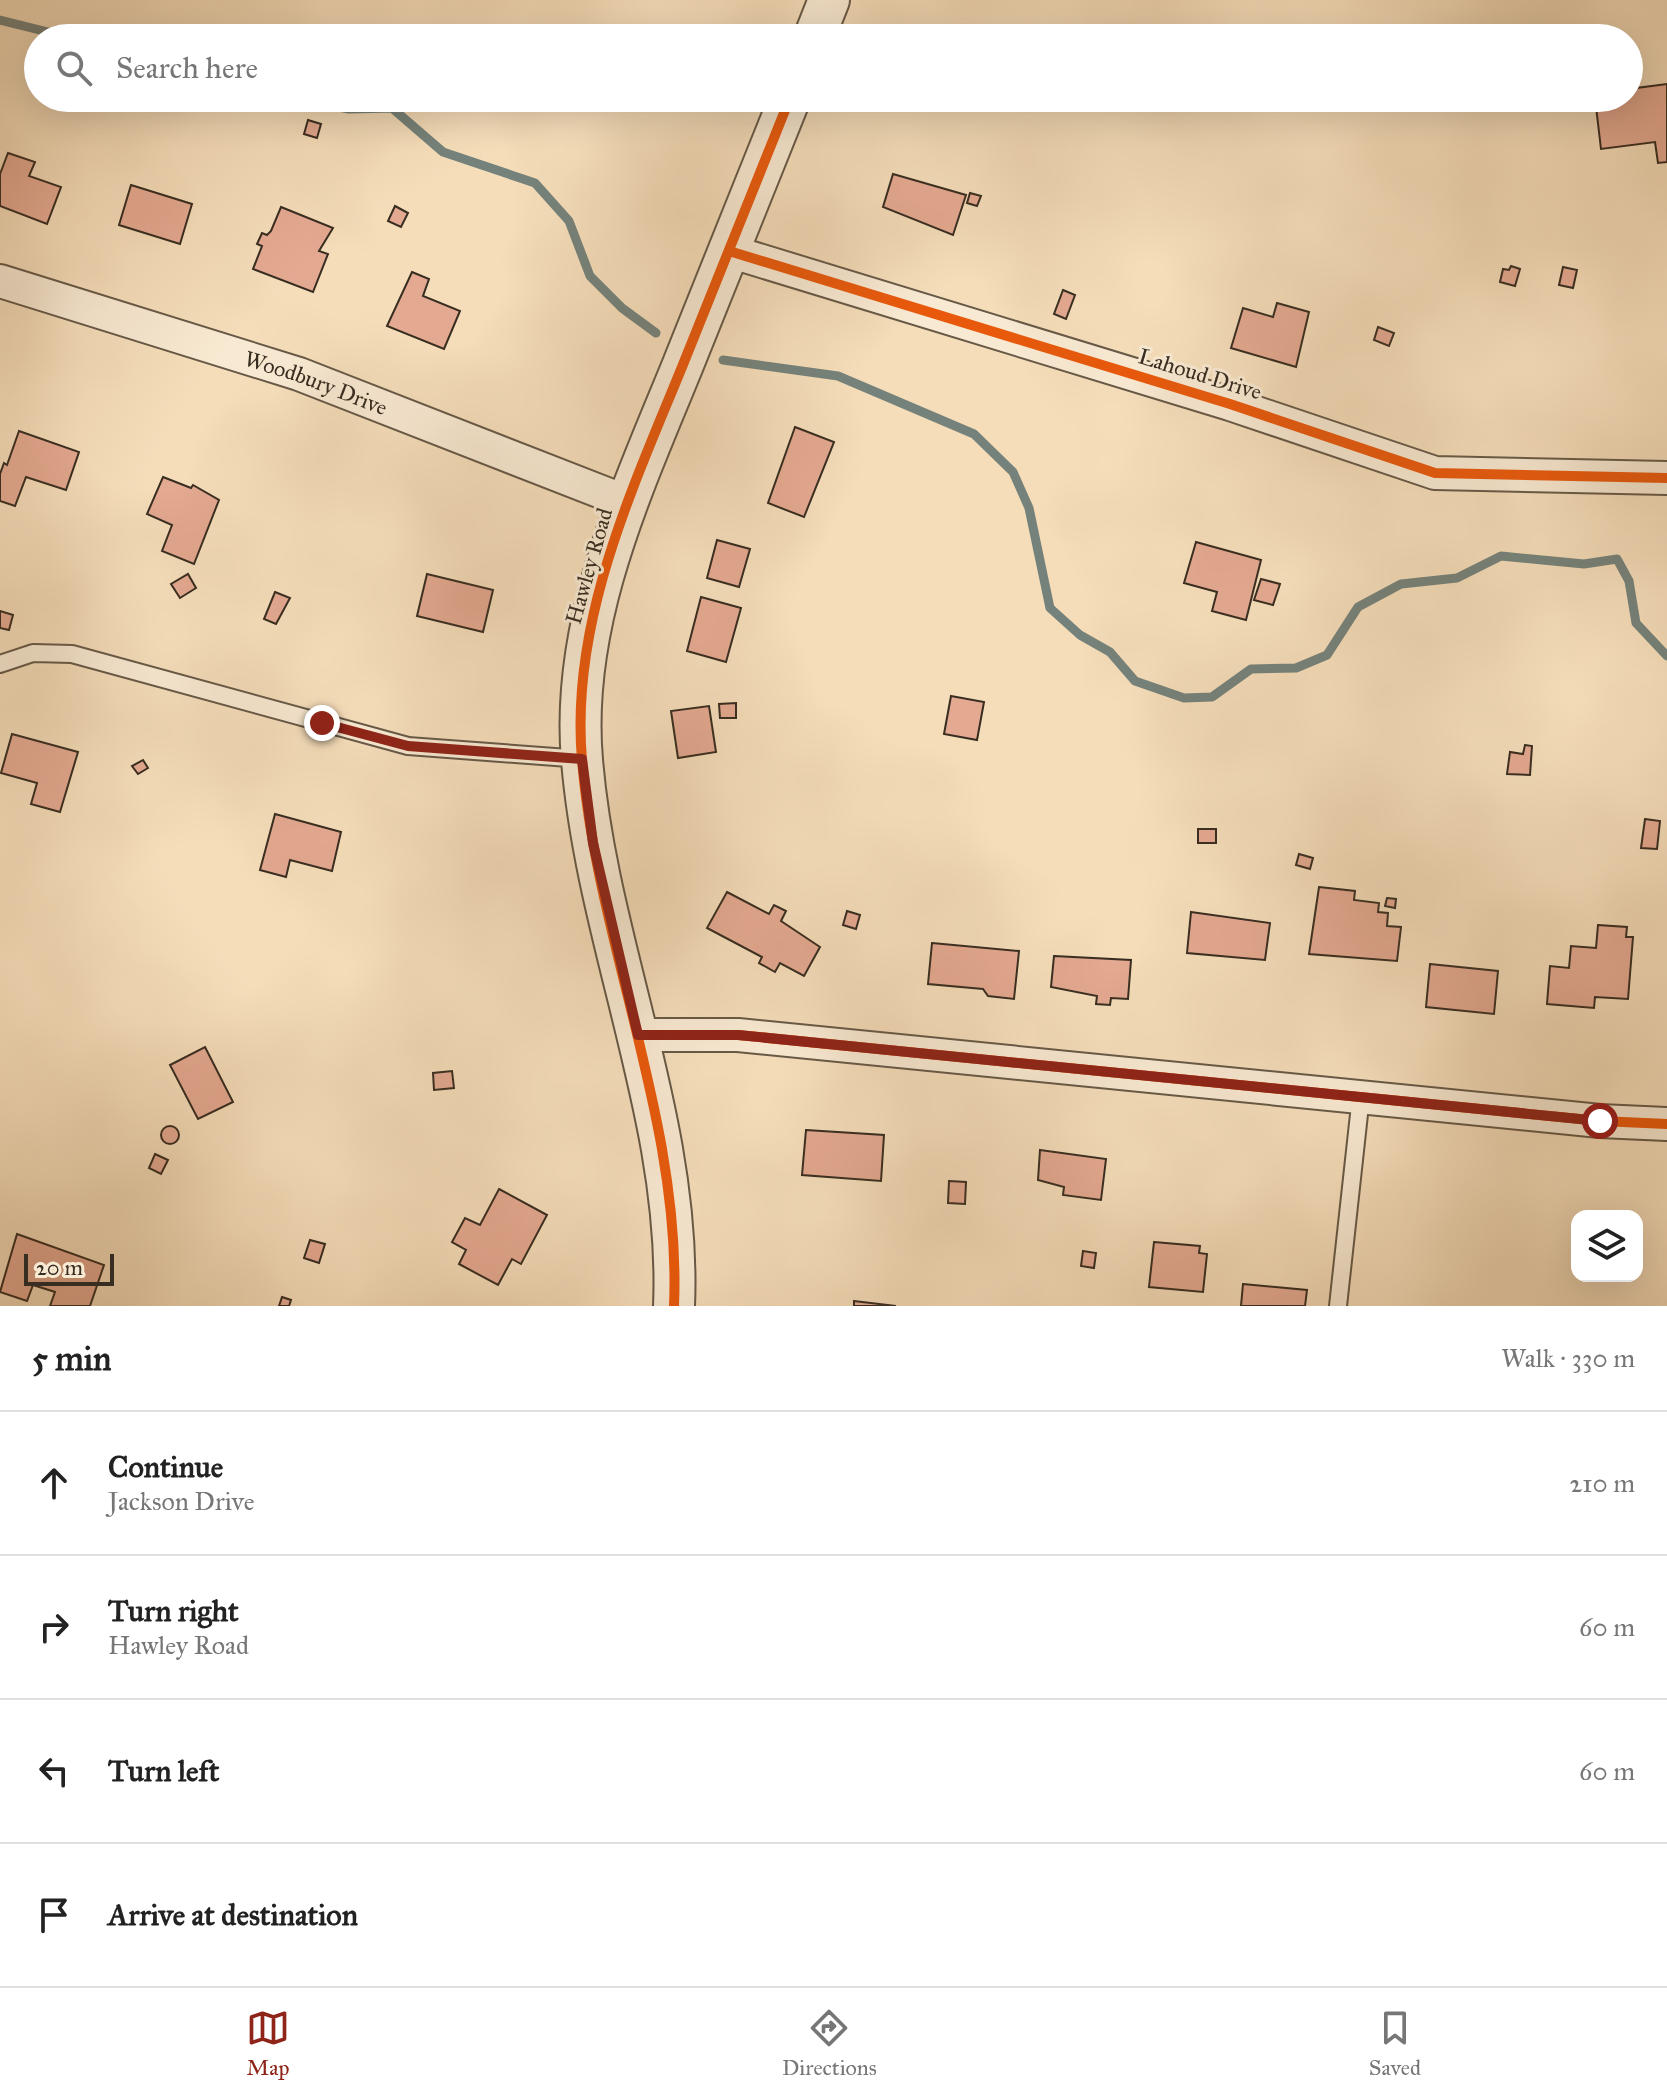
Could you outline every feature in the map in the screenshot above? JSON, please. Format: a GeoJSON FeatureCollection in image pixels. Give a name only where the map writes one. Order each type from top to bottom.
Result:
{"type":"FeatureCollection","features":[{"type":"Feature","properties":{"kind":"street"},"geometry":{"type":"LineString","coordinates":[[820,24],[829,0]]}},
{"type":"Feature","properties":{"kind":"street","name":"Hawley Road"},"geometry":{"type":"LineString","coordinates":[[674,1306],[666,1183],[638,1035],[593,843],[582,759],[580,693],[593,610],[627,502],[784,112]]}},
{"type":"Feature","properties":{"kind":"street","name":"Lahoud Drive"},"geometry":{"type":"LineString","coordinates":[[729,251],[1230,404],[1435,473],[1667,478]]}},
{"type":"Feature","properties":{"kind":"street","name":"Woodbury Drive"},"geometry":{"type":"LineString","coordinates":[[0,281],[299,374],[627,502]]}},
{"type":"Feature","properties":{"kind":"street"},"geometry":{"type":"LineString","coordinates":[[638,1035],[738,1035],[1600,1121],[1667,1124]]}},
{"type":"Feature","properties":{"kind":"lane"},"geometry":{"type":"LineString","coordinates":[[0,664],[33,653],[72,654],[408,746],[582,759]]}},
{"type":"Feature","properties":{"kind":"lane"},"geometry":{"type":"LineString","coordinates":[[1338,1306],[1361,1096]]}},
{"type":"Feature","properties":{"kind":"building"},"geometry":{"type":"Polygon","coordinates":[[[1667,84],[1667,162],[1658,163],[1655,142],[1601,149],[1597,112],[1643,112],[1643,87],[1667,84]]]}},
{"type":"Feature","properties":{"kind":"building"},"geometry":{"type":"Polygon","coordinates":[[[308,120],[321,124],[317,138],[304,134],[308,120]]]}},
{"type":"Feature","properties":{"kind":"building"},"geometry":{"type":"Polygon","coordinates":[[[8,153],[35,162],[29,176],[61,187],[47,224],[0,206],[0,174],[8,153]]]}},
{"type":"Feature","properties":{"kind":"building"},"geometry":{"type":"Polygon","coordinates":[[[893,174],[966,195],[953,235],[883,207],[893,174]]]}},
{"type":"Feature","properties":{"kind":"building"},"geometry":{"type":"Polygon","coordinates":[[[131,185],[192,204],[180,244],[119,225],[131,185]]]}},
{"type":"Feature","properties":{"kind":"building"},"geometry":{"type":"Polygon","coordinates":[[[970,193],[981,196],[977,206],[967,203],[970,193]]]}},
{"type":"Feature","properties":{"kind":"building"},"geometry":{"type":"Polygon","coordinates":[[[395,206],[408,213],[401,227],[388,221],[395,206]]]}},
{"type":"Feature","properties":{"kind":"building"},"geometry":{"type":"Polygon","coordinates":[[[281,207],[333,228],[319,251],[328,254],[313,292],[253,269],[262,246],[257,244],[262,233],[267,235],[271,231],[281,207]]]}},
{"type":"Feature","properties":{"kind":"building"},"geometry":{"type":"Polygon","coordinates":[[[1511,266],[1520,269],[1515,286],[1500,282],[1503,269],[1509,270],[1511,266]]]}},
{"type":"Feature","properties":{"kind":"building"},"geometry":{"type":"Polygon","coordinates":[[[1563,267],[1577,270],[1573,288],[1559,285],[1563,267]]]}},
{"type":"Feature","properties":{"kind":"building"},"geometry":{"type":"Polygon","coordinates":[[[412,272],[429,279],[423,296],[460,311],[444,349],[387,326],[412,272]]]}},
{"type":"Feature","properties":{"kind":"building"},"geometry":{"type":"Polygon","coordinates":[[[1063,290],[1075,295],[1066,319],[1054,314],[1063,290]]]}},
{"type":"Feature","properties":{"kind":"building"},"geometry":{"type":"Polygon","coordinates":[[[1277,303],[1309,312],[1296,367],[1231,348],[1243,308],[1273,317],[1277,303]]]}},
{"type":"Feature","properties":{"kind":"building"},"geometry":{"type":"Polygon","coordinates":[[[1378,327],[1394,333],[1389,346],[1374,340],[1378,327]]]}},
{"type":"Feature","properties":{"kind":"building"},"geometry":{"type":"Polygon","coordinates":[[[795,427],[834,442],[804,517],[768,503],[795,427]]]}},
{"type":"Feature","properties":{"kind":"building"},"geometry":{"type":"Polygon","coordinates":[[[19,431],[79,452],[66,490],[26,477],[15,506],[0,501],[0,474],[4,463],[7,465],[19,431]]]}},
{"type":"Feature","properties":{"kind":"building"},"geometry":{"type":"Polygon","coordinates":[[[163,477],[191,488],[193,485],[219,500],[194,564],[162,551],[172,525],[147,514],[163,477]]]}},
{"type":"Feature","properties":{"kind":"building"},"geometry":{"type":"Polygon","coordinates":[[[717,540],[750,549],[739,587],[707,578],[717,540]]]}},
{"type":"Feature","properties":{"kind":"building"},"geometry":{"type":"Polygon","coordinates":[[[1196,542],[1261,560],[1246,620],[1212,611],[1217,592],[1184,583],[1196,542]]]}},
{"type":"Feature","properties":{"kind":"building"},"geometry":{"type":"Polygon","coordinates":[[[188,574],[196,588],[180,598],[171,584],[188,574]]]}},
{"type":"Feature","properties":{"kind":"building"},"geometry":{"type":"Polygon","coordinates":[[[427,574],[493,590],[483,632],[417,616],[427,574]]]}},
{"type":"Feature","properties":{"kind":"building"},"geometry":{"type":"Polygon","coordinates":[[[1261,579],[1280,584],[1273,605],[1254,600],[1261,579]]]}},
{"type":"Feature","properties":{"kind":"building"},"geometry":{"type":"Polygon","coordinates":[[[275,592],[290,598],[276,624],[264,619],[275,592]]]}},
{"type":"Feature","properties":{"kind":"building"},"geometry":{"type":"Polygon","coordinates":[[[701,597],[741,608],[726,662],[687,651],[701,597]]]}},
{"type":"Feature","properties":{"kind":"building"},"geometry":{"type":"Polygon","coordinates":[[[0,611],[13,615],[9,630],[0,628],[0,611]]]}},
{"type":"Feature","properties":{"kind":"building"},"geometry":{"type":"Polygon","coordinates":[[[951,696],[984,702],[977,740],[944,734],[951,696]]]}},
{"type":"Feature","properties":{"kind":"building"},"geometry":{"type":"Polygon","coordinates":[[[736,703],[736,718],[720,718],[719,704],[736,703]]]}},
{"type":"Feature","properties":{"kind":"building"},"geometry":{"type":"Polygon","coordinates":[[[709,706],[716,752],[678,758],[671,711],[709,706]]]}},
{"type":"Feature","properties":{"kind":"building"},"geometry":{"type":"Polygon","coordinates":[[[12,734],[78,752],[60,812],[31,804],[37,783],[1,773],[12,734]]]}},
{"type":"Feature","properties":{"kind":"building"},"geometry":{"type":"Polygon","coordinates":[[[1525,745],[1532,746],[1530,775],[1507,774],[1510,752],[1523,754],[1525,745]]]}},
{"type":"Feature","properties":{"kind":"building"},"geometry":{"type":"Polygon","coordinates":[[[143,760],[148,768],[138,774],[132,766],[143,760]]]}},
{"type":"Feature","properties":{"kind":"building"},"geometry":{"type":"Polygon","coordinates":[[[275,814],[341,832],[332,871],[290,860],[286,877],[260,870],[275,814]]]}},
{"type":"Feature","properties":{"kind":"building"},"geometry":{"type":"Polygon","coordinates":[[[1645,819],[1660,821],[1657,849],[1641,848],[1645,819]]]}},
{"type":"Feature","properties":{"kind":"building"},"geometry":{"type":"Polygon","coordinates":[[[1198,829],[1216,829],[1216,843],[1198,843],[1198,829]]]}},
{"type":"Feature","properties":{"kind":"building"},"geometry":{"type":"Polygon","coordinates":[[[1299,854],[1313,858],[1310,869],[1296,865],[1299,854]]]}},
{"type":"Feature","properties":{"kind":"building"},"geometry":{"type":"Polygon","coordinates":[[[1319,887],[1355,891],[1354,900],[1379,903],[1378,912],[1388,913],[1387,926],[1401,927],[1397,961],[1309,954],[1319,887]]]}},
{"type":"Feature","properties":{"kind":"building"},"geometry":{"type":"Polygon","coordinates":[[[727,892],[769,914],[774,905],[786,911],[781,921],[820,947],[804,976],[780,963],[775,972],[759,963],[762,957],[707,928],[727,892]]]}},
{"type":"Feature","properties":{"kind":"building"},"geometry":{"type":"Polygon","coordinates":[[[1387,898],[1396,899],[1395,908],[1385,906],[1387,898]]]}},
{"type":"Feature","properties":{"kind":"building"},"geometry":{"type":"Polygon","coordinates":[[[847,911],[860,915],[856,929],[843,925],[847,911]]]}},
{"type":"Feature","properties":{"kind":"building"},"geometry":{"type":"Polygon","coordinates":[[[1191,912],[1270,923],[1265,960],[1187,953],[1191,912]]]}},
{"type":"Feature","properties":{"kind":"building"},"geometry":{"type":"Polygon","coordinates":[[[1598,925],[1627,927],[1626,937],[1633,937],[1628,999],[1595,997],[1594,1008],[1547,1004],[1550,966],[1569,968],[1571,946],[1596,948],[1598,925]]]}},
{"type":"Feature","properties":{"kind":"building"},"geometry":{"type":"Polygon","coordinates":[[[932,943],[1019,951],[1014,999],[988,996],[983,989],[928,984],[932,943]]]}},
{"type":"Feature","properties":{"kind":"building"},"geometry":{"type":"Polygon","coordinates":[[[1054,956],[1131,960],[1128,999],[1111,998],[1110,1005],[1096,1004],[1097,996],[1051,987],[1054,956]]]}},
{"type":"Feature","properties":{"kind":"building"},"geometry":{"type":"Polygon","coordinates":[[[1430,964],[1498,971],[1494,1014],[1426,1007],[1430,964]]]}},
{"type":"Feature","properties":{"kind":"building"},"geometry":{"type":"Polygon","coordinates":[[[205,1047],[233,1102],[198,1119],[170,1065],[205,1047]]]}},
{"type":"Feature","properties":{"kind":"building"},"geometry":{"type":"Polygon","coordinates":[[[452,1071],[454,1088],[434,1090],[433,1073],[452,1071]]]}},
{"type":"Feature","properties":{"kind":"building"},"geometry":{"type":"Polygon","coordinates":[[[166,1126],[174,1126],[179,1135],[177,1142],[166,1144],[161,1139],[161,1131],[166,1126]]]}},
{"type":"Feature","properties":{"kind":"building"},"geometry":{"type":"Polygon","coordinates":[[[806,1130],[884,1135],[881,1181],[802,1175],[806,1130]]]}},
{"type":"Feature","properties":{"kind":"building"},"geometry":{"type":"Polygon","coordinates":[[[1040,1150],[1106,1159],[1101,1200],[1063,1195],[1064,1187],[1038,1180],[1040,1150]]]}},
{"type":"Feature","properties":{"kind":"building"},"geometry":{"type":"Polygon","coordinates":[[[155,1154],[168,1160],[161,1174],[149,1168],[155,1154]]]}},
{"type":"Feature","properties":{"kind":"building"},"geometry":{"type":"Polygon","coordinates":[[[949,1181],[966,1182],[965,1204],[948,1203],[949,1181]]]}},
{"type":"Feature","properties":{"kind":"building"},"geometry":{"type":"Polygon","coordinates":[[[499,1189],[547,1215],[521,1264],[512,1259],[498,1285],[459,1264],[466,1250],[452,1242],[465,1218],[480,1225],[499,1189]]]}},
{"type":"Feature","properties":{"kind":"building"},"geometry":{"type":"Polygon","coordinates":[[[17,1234],[104,1265],[90,1306],[50,1306],[55,1292],[33,1285],[27,1301],[0,1292],[17,1234]]]}},
{"type":"Feature","properties":{"kind":"building"},"geometry":{"type":"Polygon","coordinates":[[[310,1240],[325,1244],[319,1263],[304,1258],[310,1240]]]}},
{"type":"Feature","properties":{"kind":"building"},"geometry":{"type":"Polygon","coordinates":[[[1154,1242],[1200,1246],[1199,1253],[1207,1254],[1203,1292],[1149,1287],[1154,1242]]]}},
{"type":"Feature","properties":{"kind":"building"},"geometry":{"type":"Polygon","coordinates":[[[1083,1251],[1096,1253],[1094,1268],[1081,1266],[1083,1251]]]}},
{"type":"Feature","properties":{"kind":"building"},"geometry":{"type":"Polygon","coordinates":[[[1243,1284],[1307,1290],[1305,1306],[1241,1306],[1243,1284]]]}},
{"type":"Feature","properties":{"kind":"building"},"geometry":{"type":"Polygon","coordinates":[[[282,1297],[291,1300],[289,1306],[279,1306],[282,1297]]]}},
{"type":"Feature","properties":{"kind":"building"},"geometry":{"type":"Polygon","coordinates":[[[854,1301],[896,1306],[854,1306],[854,1301]]]}},
{"type":"Feature","properties":{"kind":"waterway"},"geometry":{"type":"LineString","coordinates":[[0,20],[24,26]]}},
{"type":"Feature","properties":{"kind":"waterway"},"geometry":{"type":"LineString","coordinates":[[397,112],[443,152],[535,183],[569,221],[590,276],[622,308],[656,333]]}},
{"type":"Feature","properties":{"kind":"waterway"},"geometry":{"type":"LineString","coordinates":[[723,360],[838,376],[974,434],[1013,472],[1029,508],[1050,608],[1080,635],[1110,652],[1135,681],[1184,698],[1212,697],[1251,669],[1296,668],[1327,655],[1358,607],[1401,584],[1457,578],[1501,556],[1584,564],[1617,559],[1629,581],[1636,623],[1667,656]]}},
{"type":"Feature","properties":{"kind":"cycle path"},"geometry":{"type":"LineString","coordinates":[[674,1306],[673,1237],[665,1168],[591,828],[582,760],[581,709],[585,658],[608,559],[625,510],[784,112]]}},
{"type":"Feature","properties":{"kind":"cycle path"},"geometry":{"type":"LineString","coordinates":[[729,251],[1230,404],[1435,473],[1667,478]]}},
{"type":"Feature","properties":{"kind":"cycle path"},"geometry":{"type":"LineString","coordinates":[[638,1035],[738,1035],[1600,1121],[1667,1124]]}},
{"type":"Feature","properties":{"kind":"route"},"geometry":{"type":"LineString","coordinates":[[322,723],[408,746],[582,759],[593,843],[638,1035],[738,1035],[1600,1121]]}}]}
